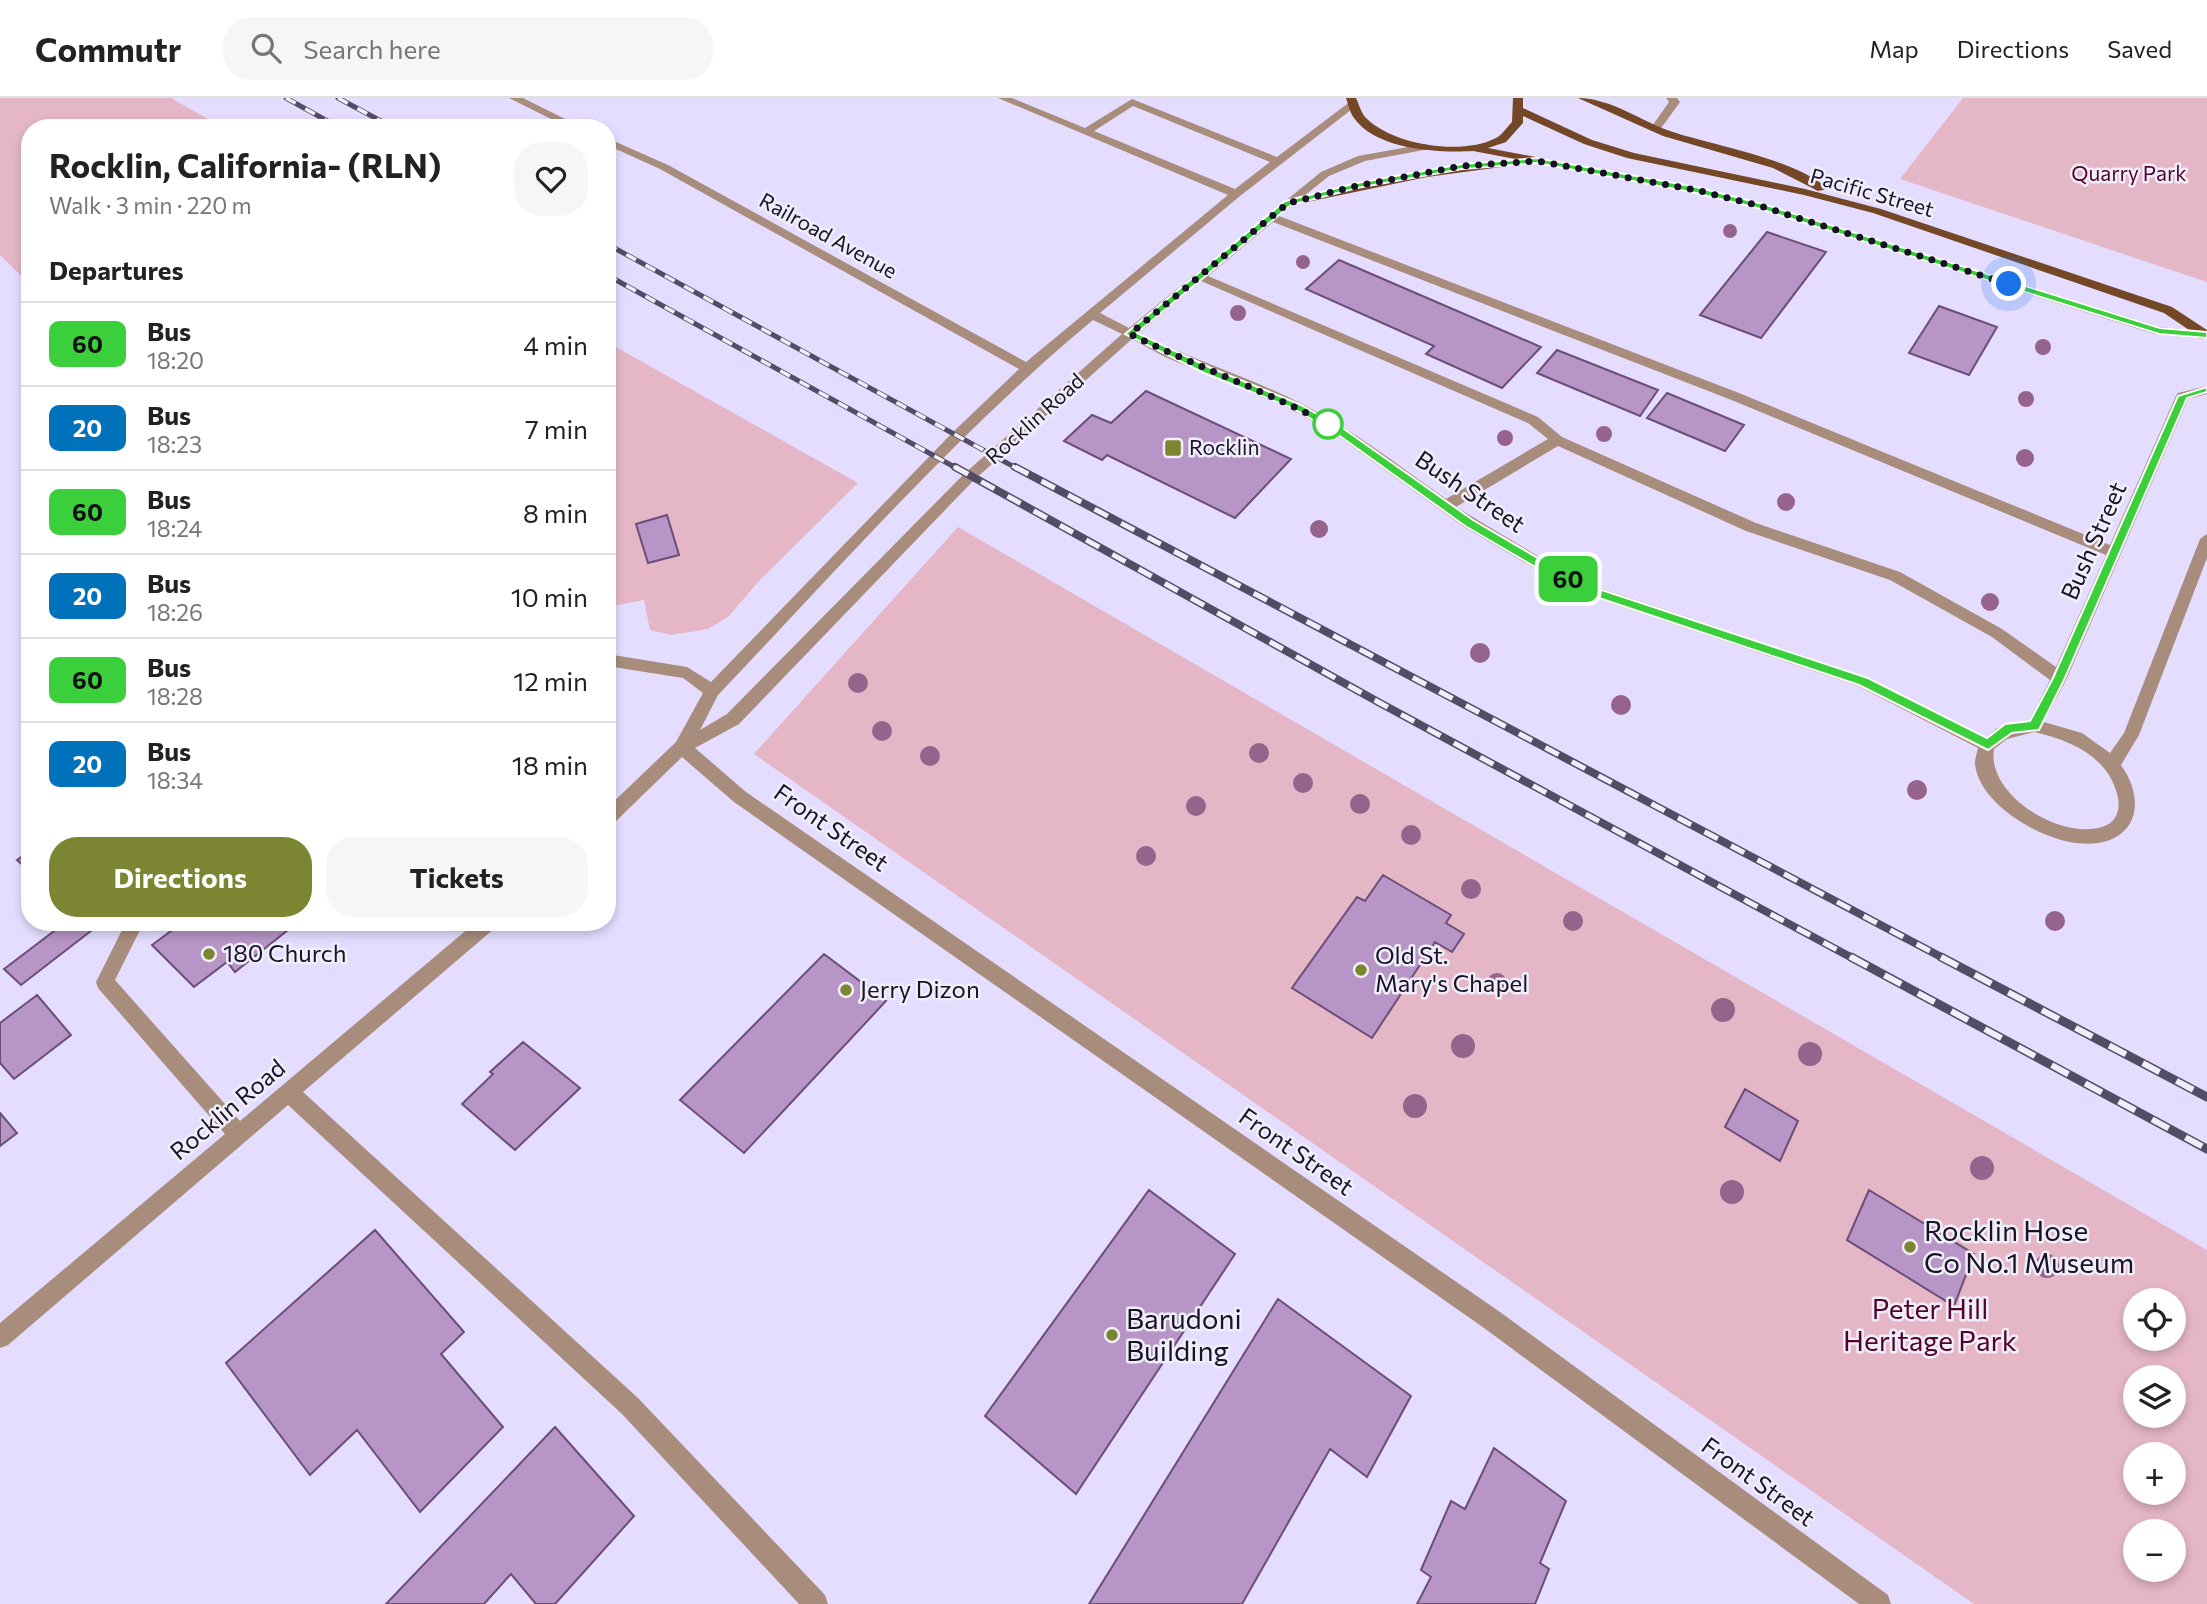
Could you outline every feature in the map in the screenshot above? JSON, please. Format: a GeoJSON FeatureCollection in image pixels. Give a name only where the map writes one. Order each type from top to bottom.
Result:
{"type":"FeatureCollection","features":[{"type":"Feature","properties":{"kind":"main road"},"geometry":{"type":"LineString","coordinates":[[1351,102],[1361,120],[1378,132],[1425,147],[1453,151],[1477,149],[1499,141],[1516,126],[1521,111],[1517,98]]}},
{"type":"Feature","properties":{"kind":"main road"},"geometry":{"type":"LineString","coordinates":[[1583,98],[1655,129],[1777,166],[1853,205]]}},
{"type":"Feature","properties":{"kind":"main road","name":"Pacific Street"},"geometry":{"type":"LineString","coordinates":[[1521,111],[1588,142],[1631,156],[1805,192],[1853,205],[2168,310],[2206,334]]}},
{"type":"Feature","properties":{"kind":"main road","name":"Pacific Street"},"geometry":{"type":"LineString","coordinates":[[1477,149],[1696,190],[1760,206],[2159,331],[2206,334]]}},
{"type":"Feature","properties":{"kind":"main road"},"geometry":{"type":"LineString","coordinates":[[1288,203],[1357,186],[1462,166],[1537,161]]}},
{"type":"Feature","properties":{"kind":"street"},"geometry":{"type":"LineString","coordinates":[[514,98],[559,119]]}},
{"type":"Feature","properties":{"kind":"street"},"geometry":{"type":"LineString","coordinates":[[1003,98],[1236,194]]}},
{"type":"Feature","properties":{"kind":"street"},"geometry":{"type":"LineString","coordinates":[[1655,129],[1675,102],[1671,98]]}},
{"type":"Feature","properties":{"kind":"street"},"geometry":{"type":"LineString","coordinates":[[1087,131],[1133,100],[1278,161]]}},
{"type":"Feature","properties":{"kind":"street","name":"Rocklin Road"},"geometry":{"type":"LineString","coordinates":[[682,747],[712,691],[934,457],[1027,368],[1351,102]]}},
{"type":"Feature","properties":{"kind":"street","name":"Railroad Avenue"},"geometry":{"type":"LineString","coordinates":[[616,145],[663,167],[1027,368]]}},
{"type":"Feature","properties":{"kind":"street","name":"Rocklin Road"},"geometry":{"type":"LineString","coordinates":[[616,810],[682,747],[733,719],[969,477],[1130,334],[1288,203],[1325,174],[1362,158],[1425,147]]}},
{"type":"Feature","properties":{"kind":"street"},"geometry":{"type":"LineString","coordinates":[[1271,217],[1734,396],[2113,551]]}},
{"type":"Feature","properties":{"kind":"street"},"geometry":{"type":"LineString","coordinates":[[1201,277],[1533,420],[1557,440],[1751,527],[1895,576],[1997,633],[2059,678]]}},
{"type":"Feature","properties":{"kind":"street","name":"Bush Street"},"geometry":{"type":"LineString","coordinates":[[1092,314],[1207,370],[1296,406],[1340,431],[1469,523],[1546,568],[1598,593],[1864,681],[1988,745]]}},
{"type":"Feature","properties":{"kind":"street","name":"Bush Street"},"geometry":{"type":"LineString","coordinates":[[2034,726],[2059,678],[2183,396],[2207,390]]}},
{"type":"Feature","properties":{"kind":"street"},"geometry":{"type":"LineString","coordinates":[[1446,506],[1557,440]]}},
{"type":"Feature","properties":{"kind":"street"},"geometry":{"type":"LineString","coordinates":[[2112,764],[2131,735],[2207,539]]}},
{"type":"Feature","properties":{"kind":"street"},"geometry":{"type":"LineString","coordinates":[[616,661],[687,673],[712,691]]}},
{"type":"Feature","properties":{"kind":"street"},"geometry":{"type":"LineString","coordinates":[[2034,726],[2062,732],[2089,745],[2112,764],[2126,785],[2130,806],[2122,824],[2099,835],[2066,835],[2042,827],[2004,802],[1991,786],[1984,769],[1983,755],[1988,745],[2009,728],[2034,726]]}},
{"type":"Feature","properties":{"kind":"street","name":"Front Street"},"geometry":{"type":"LineString","coordinates":[[682,747],[740,797],[1492,1320],[1879,1604]]}},
{"type":"Feature","properties":{"kind":"street"},"geometry":{"type":"LineString","coordinates":[[130,931],[105,982],[239,1135]]}},
{"type":"Feature","properties":{"kind":"street","name":"Rocklin Road"},"geometry":{"type":"LineString","coordinates":[[0,1337],[478,931]]}},
{"type":"Feature","properties":{"kind":"street"},"geometry":{"type":"LineString","coordinates":[[289,1093],[630,1406],[816,1604]]}},
{"type":"Feature","properties":{"kind":"green space"},"geometry":{"type":"Polygon","coordinates":[[[0,98],[171,98],[208,119],[21,119],[21,276],[0,255],[0,98]]]}},
{"type":"Feature","properties":{"kind":"green space","name":"Quarry Park"},"geometry":{"type":"Polygon","coordinates":[[[1963,98],[2207,98],[2207,282],[1900,179],[1963,98]]]}},
{"type":"Feature","properties":{"kind":"green space"},"geometry":{"type":"Polygon","coordinates":[[[616,347],[858,483],[759,581],[728,617],[708,629],[671,635],[650,630],[644,600],[616,605],[616,347]]]}},
{"type":"Feature","properties":{"kind":"green space","name":"Peter Hill Heritage Park"},"geometry":{"type":"Polygon","coordinates":[[[958,527],[2207,1250],[2207,1604],[1974,1604],[754,754],[958,527]]]}},
{"type":"Feature","properties":{"kind":"building"},"geometry":{"type":"Polygon","coordinates":[[[1767,232],[1826,252],[1761,338],[1700,315],[1767,232]]]}},
{"type":"Feature","properties":{"kind":"building"},"geometry":{"type":"Polygon","coordinates":[[[1339,260],[1541,347],[1502,388],[1426,354],[1434,346],[1306,289],[1339,260]]]}},
{"type":"Feature","properties":{"kind":"building"},"geometry":{"type":"Polygon","coordinates":[[[1939,306],[1997,327],[1969,375],[1909,353],[1939,306]]]}},
{"type":"Feature","properties":{"kind":"building"},"geometry":{"type":"Polygon","coordinates":[[[1557,350],[1658,390],[1640,416],[1537,373],[1557,350]]]}},
{"type":"Feature","properties":{"kind":"building","name":"Rocklin"},"geometry":{"type":"Polygon","coordinates":[[[1146,391],[1291,459],[1235,518],[1107,455],[1102,460],[1064,441],[1092,415],[1111,423],[1146,391]]]}},
{"type":"Feature","properties":{"kind":"building"},"geometry":{"type":"Polygon","coordinates":[[[1667,393],[1744,425],[1725,451],[1647,418],[1667,393]]]}},
{"type":"Feature","properties":{"kind":"building"},"geometry":{"type":"Polygon","coordinates":[[[667,515],[679,555],[648,563],[636,524],[667,515]]]}},
{"type":"Feature","properties":{"kind":"building","name":"Old St. Mary's Chapel"},"geometry":{"type":"Polygon","coordinates":[[[1383,875],[1451,915],[1446,923],[1464,934],[1452,952],[1435,942],[1372,1038],[1292,988],[1357,897],[1365,901],[1383,875]]]}},
{"type":"Feature","properties":{"kind":"building"},"geometry":{"type":"Polygon","coordinates":[[[54,931],[91,931],[21,985],[4,969],[54,931]]]}},
{"type":"Feature","properties":{"kind":"building","name":"180 Church"},"geometry":{"type":"Polygon","coordinates":[[[171,931],[287,931],[235,972],[227,962],[194,987],[152,945],[171,931]]]}},
{"type":"Feature","properties":{"kind":"building"},"geometry":{"type":"Polygon","coordinates":[[[824,954],[886,1001],[744,1153],[680,1100],[824,954]]]}},
{"type":"Feature","properties":{"kind":"building"},"geometry":{"type":"Polygon","coordinates":[[[37,995],[71,1035],[14,1079],[0,1063],[0,1023],[37,995]]]}},
{"type":"Feature","properties":{"kind":"building"},"geometry":{"type":"Polygon","coordinates":[[[523,1042],[580,1088],[515,1150],[462,1104],[493,1074],[490,1072],[523,1042]]]}},
{"type":"Feature","properties":{"kind":"building"},"geometry":{"type":"Polygon","coordinates":[[[1745,1089],[1798,1121],[1780,1161],[1725,1127],[1745,1089]]]}},
{"type":"Feature","properties":{"kind":"building"},"geometry":{"type":"Polygon","coordinates":[[[0,1113],[17,1133],[0,1146],[0,1113]]]}},
{"type":"Feature","properties":{"kind":"building","name":"Barudoni Building"},"geometry":{"type":"Polygon","coordinates":[[[1149,1190],[1235,1254],[1076,1494],[985,1416],[1149,1190]]]}},
{"type":"Feature","properties":{"kind":"building","name":"Rocklin Hose Co No.1 Museum"},"geometry":{"type":"Polygon","coordinates":[[[1869,1190],[1974,1254],[1954,1306],[1847,1240],[1869,1190]]]}},
{"type":"Feature","properties":{"kind":"building"},"geometry":{"type":"Polygon","coordinates":[[[375,1230],[464,1332],[441,1354],[503,1427],[420,1512],[357,1430],[310,1475],[226,1363],[375,1230]]]}},
{"type":"Feature","properties":{"kind":"building"},"geometry":{"type":"Polygon","coordinates":[[[1278,1299],[1411,1396],[1367,1477],[1330,1449],[1242,1604],[1089,1604],[1278,1299]]]}},
{"type":"Feature","properties":{"kind":"building"},"geometry":{"type":"Polygon","coordinates":[[[555,1427],[634,1516],[555,1604],[536,1604],[511,1574],[484,1604],[386,1604],[555,1427]]]}},
{"type":"Feature","properties":{"kind":"building"},"geometry":{"type":"Polygon","coordinates":[[[1494,1448],[1566,1501],[1540,1563],[1549,1569],[1535,1604],[1417,1604],[1431,1577],[1421,1570],[1451,1501],[1465,1509],[1494,1448]]]}},
{"type":"Feature","properties":{"kind":"railway"},"geometry":{"type":"LineString","coordinates":[[286,98],[324,119]]}},
{"type":"Feature","properties":{"kind":"railway"},"geometry":{"type":"LineString","coordinates":[[338,98],[377,119]]}},
{"type":"Feature","properties":{"kind":"railway"},"geometry":{"type":"LineString","coordinates":[[616,249],[1018,469]]}},
{"type":"Feature","properties":{"kind":"railway"},"geometry":{"type":"LineString","coordinates":[[616,280],[958,469]]}},
{"type":"Feature","properties":{"kind":"railway"},"geometry":{"type":"LineString","coordinates":[[955,467],[1380,703],[1854,959]]}},
{"type":"Feature","properties":{"kind":"railway"},"geometry":{"type":"LineString","coordinates":[[1015,467],[1945,959]]}},
{"type":"Feature","properties":{"kind":"railway"},"geometry":{"type":"LineString","coordinates":[[1851,957],[2207,1149]]}},
{"type":"Feature","properties":{"kind":"railway"},"geometry":{"type":"LineString","coordinates":[[1941,957],[2207,1097]]}},
{"type":"Feature","properties":{"kind":"bus line","name":"60"},"geometry":{"type":"LineString","coordinates":[[2207,335],[2159,331],[1760,206],[1696,190],[1537,161],[1462,166],[1357,186],[1288,203],[1130,334],[1170,354],[1296,406],[1340,431],[1469,523],[1546,568],[1598,593],[1657,615],[1790,655],[1864,681],[1988,745],[2009,728],[2034,726],[2059,678],[2183,396],[2207,390]]}},
{"type":"Feature","properties":{"kind":"place","name":"Rocklin"},"geometry":{"type":"Point","coordinates":[1173,448]}},
{"type":"Feature","properties":{"kind":"place","name":"180 Church"},"geometry":{"type":"Point","coordinates":[209,954]}},
{"type":"Feature","properties":{"kind":"place","name":"Old St. Mary's Chapel"},"geometry":{"type":"Point","coordinates":[1361,970]}},
{"type":"Feature","properties":{"kind":"place","name":"Jerry Dizon"},"geometry":{"type":"Point","coordinates":[846,990]}},
{"type":"Feature","properties":{"kind":"place","name":"Rocklin Hose Co No.1 Museum"},"geometry":{"type":"Point","coordinates":[1910,1247]}},
{"type":"Feature","properties":{"kind":"place","name":"Barudoni Building"},"geometry":{"type":"Point","coordinates":[1112,1335]}},
{"type":"Feature","properties":{"kind":"route"},"geometry":{"type":"LineString","coordinates":[[1328,424],[1296,406],[1170,354],[1130,334],[1288,203],[1357,186],[1462,166],[1537,161],[1696,190],[1760,206],[2009,284]]}}]}
